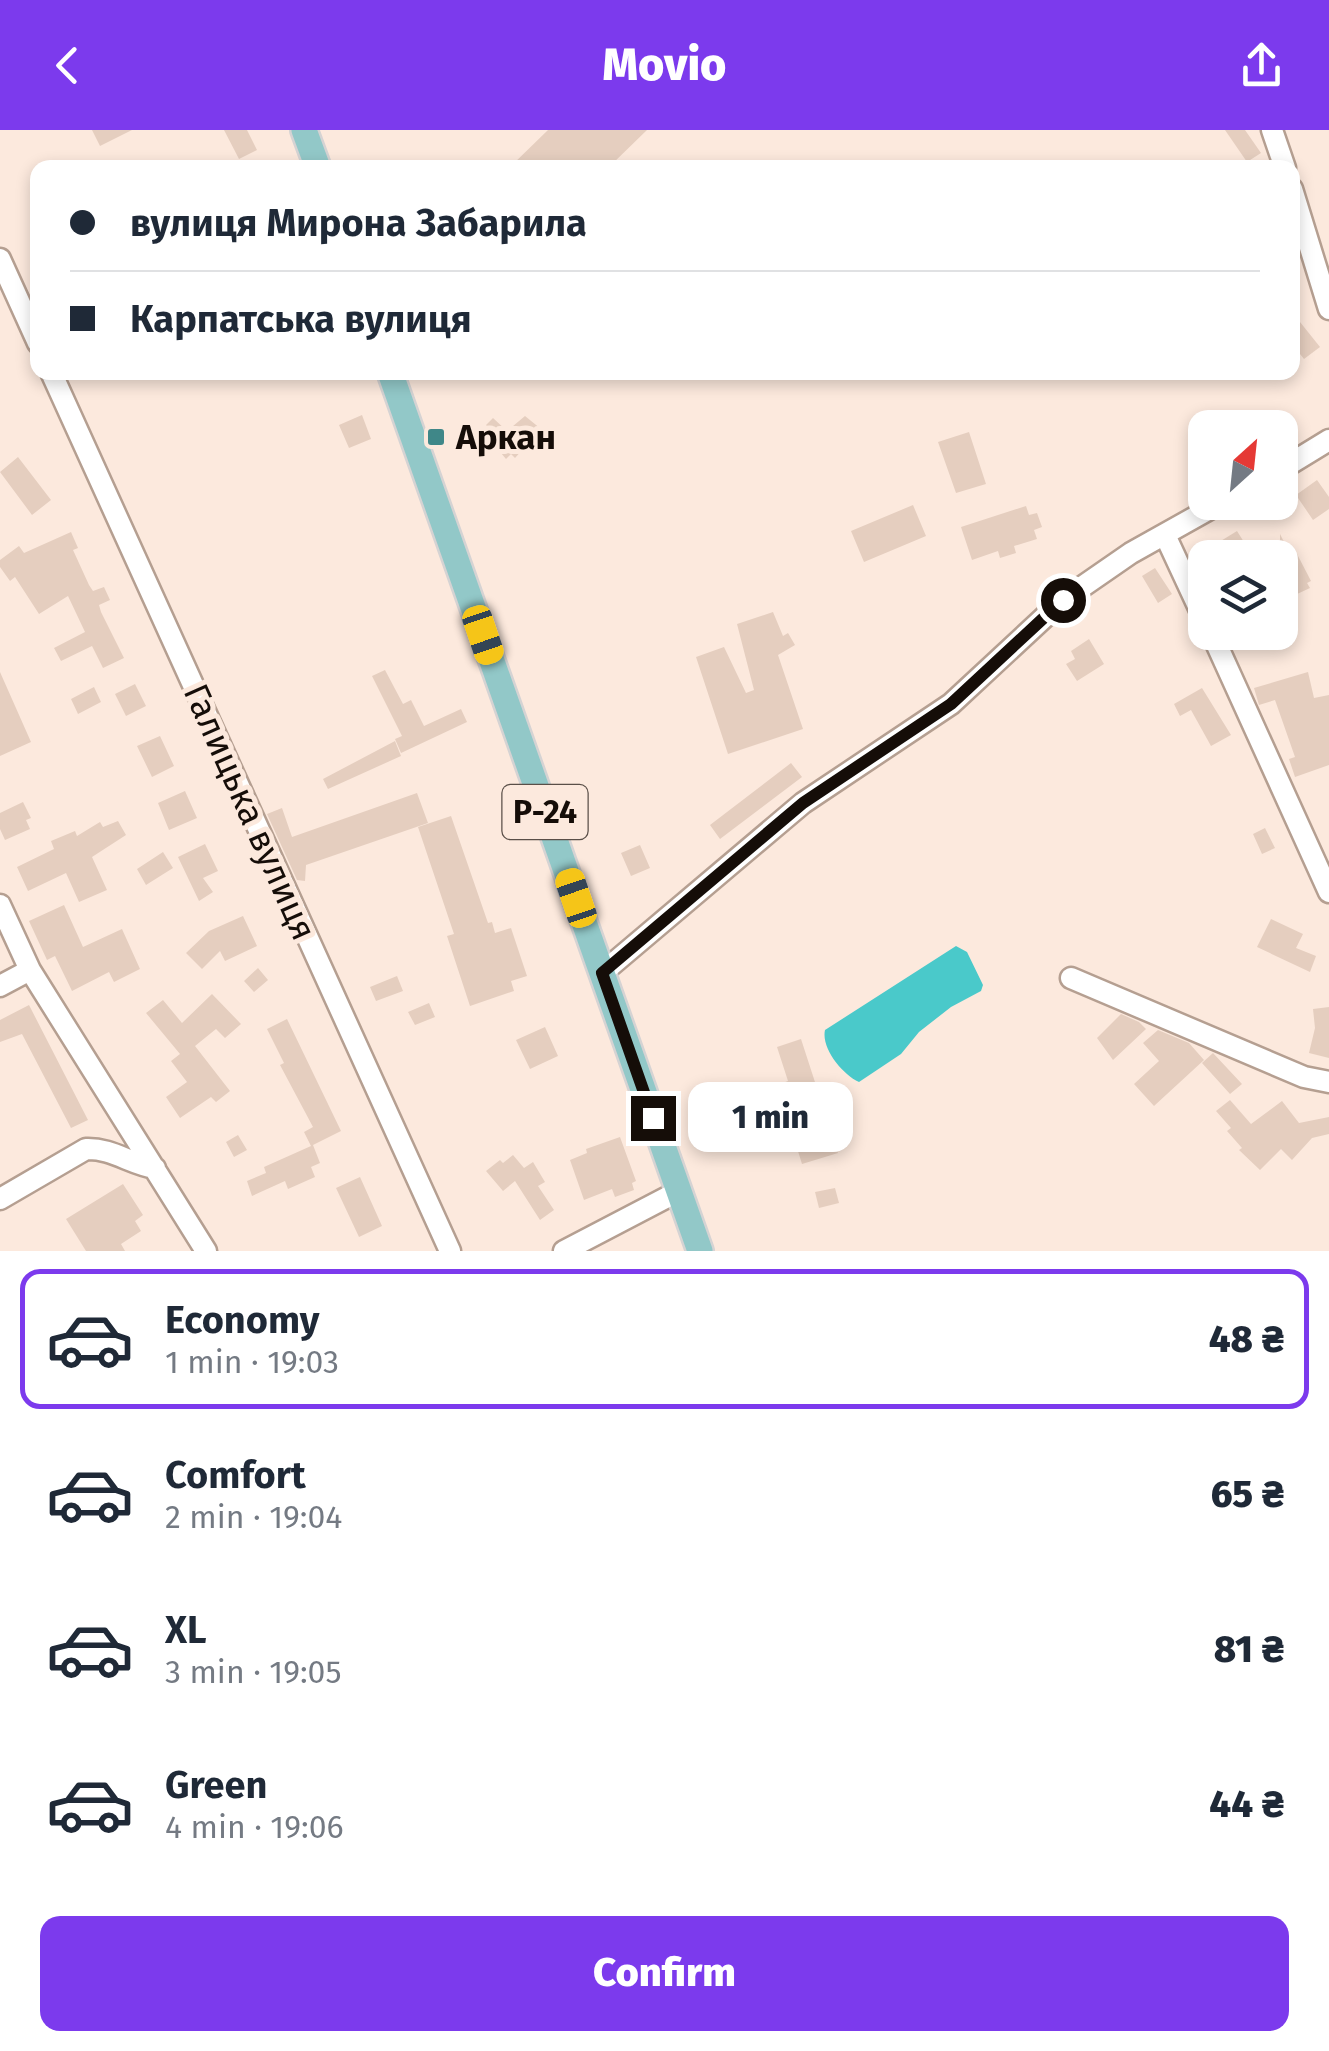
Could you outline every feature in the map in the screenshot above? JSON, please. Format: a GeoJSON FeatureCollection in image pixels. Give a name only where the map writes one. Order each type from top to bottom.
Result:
{"type":"FeatureCollection","features":[{"type":"Feature","properties":{"kind":"main road"},"geometry":{"type":"LineString","coordinates":[[304,130],[315,160]]}},
{"type":"Feature","properties":{"kind":"main road","name":"Р-24"},"geometry":{"type":"LineString","coordinates":[[393,380],[700,1251]]}},
{"type":"Feature","properties":{"kind":"street"},"geometry":{"type":"LineString","coordinates":[[1272,130],[1282,160]]}},
{"type":"Feature","properties":{"kind":"street"},"geometry":{"type":"LineString","coordinates":[[1300,215],[1329,310]]}},
{"type":"Feature","properties":{"kind":"street"},"geometry":{"type":"LineString","coordinates":[[0,259],[30,325]]}},
{"type":"Feature","properties":{"kind":"street","name":"Галицька вулиця"},"geometry":{"type":"LineString","coordinates":[[55,380],[450,1251]]}},
{"type":"Feature","properties":{"kind":"street"},"geometry":{"type":"LineString","coordinates":[[1298,459],[1329,440]]}},
{"type":"Feature","properties":{"kind":"street"},"geometry":{"type":"LineString","coordinates":[[602,973],[803,803],[951,704],[1063,600],[1106,568],[1191,520]]}},
{"type":"Feature","properties":{"kind":"street"},"geometry":{"type":"LineString","coordinates":[[1165,535],[1188,584]]}},
{"type":"Feature","properties":{"kind":"street"},"geometry":{"type":"LineString","coordinates":[[1218,650],[1329,892]]}},
{"type":"Feature","properties":{"kind":"street"},"geometry":{"type":"LineString","coordinates":[[0,905],[30,970],[206,1251]]}},
{"type":"Feature","properties":{"kind":"street"},"geometry":{"type":"LineString","coordinates":[[0,986],[30,970]]}},
{"type":"Feature","properties":{"kind":"street"},"geometry":{"type":"LineString","coordinates":[[1072,978],[1304,1076],[1329,1082]]}},
{"type":"Feature","properties":{"kind":"street"},"geometry":{"type":"LineString","coordinates":[[0,1198],[86,1149],[101,1148],[155,1168]]}},
{"type":"Feature","properties":{"kind":"street"},"geometry":{"type":"LineString","coordinates":[[564,1251],[678,1191]]}},
{"type":"Feature","properties":{"kind":"water"},"geometry":{"type":"Polygon","coordinates":[[[956,946],[967,952],[983,985],[981,991],[951,1007],[919,1032],[901,1054],[859,1082],[846,1073],[826,1045],[825,1030],[956,946]]]}},
{"type":"Feature","properties":{"kind":"building"},"geometry":{"type":"Polygon","coordinates":[[[92,130],[132,130],[100,146],[92,130]]]}},
{"type":"Feature","properties":{"kind":"building"},"geometry":{"type":"Polygon","coordinates":[[[224,130],[247,130],[257,150],[239,159],[224,130]]]}},
{"type":"Feature","properties":{"kind":"building"},"geometry":{"type":"Polygon","coordinates":[[[548,130],[647,130],[616,160],[517,160],[548,130]]]}},
{"type":"Feature","properties":{"kind":"building"},"geometry":{"type":"Polygon","coordinates":[[[1225,130],[1245,130],[1261,153],[1246,160],[1225,130]]]}},
{"type":"Feature","properties":{"kind":"building"},"geometry":{"type":"Polygon","coordinates":[[[1300,322],[1320,347],[1304,359],[1300,354],[1300,322]]]}},
{"type":"Feature","properties":{"kind":"building"},"geometry":{"type":"Polygon","coordinates":[[[362,415],[371,439],[349,448],[339,425],[362,415]]]}},
{"type":"Feature","properties":{"kind":"building"},"geometry":{"type":"Polygon","coordinates":[[[525,416],[541,429],[515,458],[511,454],[506,459],[496,447],[501,442],[486,425],[493,418],[507,431],[525,416]]]}},
{"type":"Feature","properties":{"kind":"building"},"geometry":{"type":"Polygon","coordinates":[[[969,432],[986,484],[956,493],[938,442],[969,432]]]}},
{"type":"Feature","properties":{"kind":"building"},"geometry":{"type":"Polygon","coordinates":[[[18,457],[51,500],[32,515],[0,472],[18,457]]]}},
{"type":"Feature","properties":{"kind":"building"},"geometry":{"type":"Polygon","coordinates":[[[1317,480],[1329,497],[1329,509],[1313,520],[1298,494],[1317,480]]]}},
{"type":"Feature","properties":{"kind":"building"},"geometry":{"type":"Polygon","coordinates":[[[913,505],[926,536],[864,562],[851,531],[913,505]]]}},
{"type":"Feature","properties":{"kind":"building"},"geometry":{"type":"Polygon","coordinates":[[[1026,506],[1029,515],[1037,513],[1042,527],[1034,530],[1037,539],[1014,546],[1016,553],[1000,558],[998,551],[972,560],[961,527],[1026,506]]]}},
{"type":"Feature","properties":{"kind":"building"},"geometry":{"type":"Polygon","coordinates":[[[1237,531],[1243,540],[1222,540],[1237,531]]]}},
{"type":"Feature","properties":{"kind":"building"},"geometry":{"type":"Polygon","coordinates":[[[71,532],[78,548],[73,550],[89,585],[93,591],[104,587],[110,600],[99,605],[124,658],[103,668],[92,646],[61,661],[54,648],[85,632],[68,596],[39,614],[15,577],[10,581],[0,567],[0,560],[19,546],[24,553],[71,532]]]}},
{"type":"Feature","properties":{"kind":"building"},"geometry":{"type":"Polygon","coordinates":[[[1298,556],[1311,581],[1307,583],[1310,588],[1298,594],[1298,556]]]}},
{"type":"Feature","properties":{"kind":"building"},"geometry":{"type":"Polygon","coordinates":[[[1155,568],[1172,594],[1158,603],[1142,576],[1155,568]]]}},
{"type":"Feature","properties":{"kind":"building"},"geometry":{"type":"Polygon","coordinates":[[[773,612],[783,636],[788,633],[795,645],[778,655],[803,729],[728,754],[696,657],[724,647],[746,693],[754,690],[737,624],[773,612]]]}},
{"type":"Feature","properties":{"kind":"building"},"geometry":{"type":"Polygon","coordinates":[[[1089,639],[1104,664],[1077,681],[1066,664],[1075,659],[1071,651],[1089,639]]]}},
{"type":"Feature","properties":{"kind":"building"},"geometry":{"type":"Polygon","coordinates":[[[385,670],[403,704],[411,700],[424,726],[461,709],[467,722],[401,753],[395,739],[402,736],[372,676],[385,670]]]}},
{"type":"Feature","properties":{"kind":"building"},"geometry":{"type":"Polygon","coordinates":[[[0,672],[31,742],[0,756],[0,672]]]}},
{"type":"Feature","properties":{"kind":"building"},"geometry":{"type":"Polygon","coordinates":[[[1308,672],[1314,698],[1329,695],[1329,765],[1295,777],[1289,759],[1295,757],[1275,700],[1259,705],[1254,688],[1308,672]]]}},
{"type":"Feature","properties":{"kind":"building"},"geometry":{"type":"Polygon","coordinates":[[[135,684],[146,706],[126,716],[115,694],[135,684]]]}},
{"type":"Feature","properties":{"kind":"building"},"geometry":{"type":"Polygon","coordinates":[[[94,687],[101,702],[78,714],[71,699],[94,687]]]}},
{"type":"Feature","properties":{"kind":"building"},"geometry":{"type":"Polygon","coordinates":[[[1202,688],[1231,735],[1211,746],[1191,710],[1180,716],[1174,704],[1202,688]]]}},
{"type":"Feature","properties":{"kind":"building"},"geometry":{"type":"Polygon","coordinates":[[[160,736],[174,766],[152,777],[137,746],[160,736]]]}},
{"type":"Feature","properties":{"kind":"building"},"geometry":{"type":"Polygon","coordinates":[[[395,741],[401,756],[328,789],[323,779],[395,741]]]}},
{"type":"Feature","properties":{"kind":"building"},"geometry":{"type":"Polygon","coordinates":[[[791,763],[802,777],[720,839],[710,825],[791,763]]]}},
{"type":"Feature","properties":{"kind":"building"},"geometry":{"type":"Polygon","coordinates":[[[185,791],[197,818],[169,830],[158,803],[185,791]]]}},
{"type":"Feature","properties":{"kind":"building"},"geometry":{"type":"Polygon","coordinates":[[[417,793],[428,823],[306,865],[305,881],[297,880],[267,814],[282,808],[292,837],[417,793]]]}},
{"type":"Feature","properties":{"kind":"building"},"geometry":{"type":"Polygon","coordinates":[[[23,802],[31,818],[26,820],[30,829],[5,840],[0,813],[23,802]]]}},
{"type":"Feature","properties":{"kind":"building"},"geometry":{"type":"Polygon","coordinates":[[[451,816],[488,923],[492,922],[495,933],[511,928],[527,976],[511,981],[514,991],[470,1006],[447,936],[454,934],[418,827],[451,816]]]}},
{"type":"Feature","properties":{"kind":"building"},"geometry":{"type":"Polygon","coordinates":[[[118,821],[126,835],[92,857],[107,890],[79,902],[66,873],[28,891],[17,867],[54,849],[51,841],[75,831],[77,836],[100,822],[103,827],[118,821]]]}},
{"type":"Feature","properties":{"kind":"building"},"geometry":{"type":"Polygon","coordinates":[[[1265,828],[1275,848],[1262,854],[1253,834],[1265,828]]]}},
{"type":"Feature","properties":{"kind":"building"},"geometry":{"type":"Polygon","coordinates":[[[205,844],[218,871],[203,878],[213,892],[199,901],[178,857],[205,844]]]}},
{"type":"Feature","properties":{"kind":"building"},"geometry":{"type":"Polygon","coordinates":[[[640,845],[650,868],[631,876],[621,853],[640,845]]]}},
{"type":"Feature","properties":{"kind":"building"},"geometry":{"type":"Polygon","coordinates":[[[163,852],[173,868],[146,885],[137,869],[163,852]]]}},
{"type":"Feature","properties":{"kind":"building"},"geometry":{"type":"Polygon","coordinates":[[[64,905],[83,947],[122,929],[140,969],[114,982],[109,972],[72,991],[55,956],[47,960],[29,921],[64,905]]]}},
{"type":"Feature","properties":{"kind":"building"},"geometry":{"type":"Polygon","coordinates":[[[243,916],[257,946],[225,961],[220,951],[202,969],[186,953],[209,931],[243,916]]]}},
{"type":"Feature","properties":{"kind":"building"},"geometry":{"type":"Polygon","coordinates":[[[1271,919],[1303,934],[1296,948],[1316,956],[1310,972],[1257,947],[1271,919]]]}},
{"type":"Feature","properties":{"kind":"building"},"geometry":{"type":"Polygon","coordinates":[[[258,968],[268,980],[254,992],[244,981],[258,968]]]}},
{"type":"Feature","properties":{"kind":"building"},"geometry":{"type":"Polygon","coordinates":[[[397,976],[403,991],[376,1001],[370,987],[397,976]]]}},
{"type":"Feature","properties":{"kind":"building"},"geometry":{"type":"Polygon","coordinates":[[[212,994],[241,1024],[225,1038],[216,1029],[195,1046],[230,1091],[216,1102],[211,1097],[180,1118],[166,1097],[187,1082],[171,1061],[180,1054],[146,1013],[163,1000],[182,1023],[212,994]]]}},
{"type":"Feature","properties":{"kind":"building"},"geometry":{"type":"Polygon","coordinates":[[[429,1003],[435,1017],[415,1025],[408,1012],[429,1003]]]}},
{"type":"Feature","properties":{"kind":"building"},"geometry":{"type":"Polygon","coordinates":[[[29,1005],[88,1120],[71,1128],[22,1034],[0,1042],[0,1020],[29,1005]]]}},
{"type":"Feature","properties":{"kind":"building"},"geometry":{"type":"Polygon","coordinates":[[[1329,1007],[1329,1058],[1309,1053],[1315,1028],[1313,1009],[1329,1007]]]}},
{"type":"Feature","properties":{"kind":"building"},"geometry":{"type":"Polygon","coordinates":[[[1121,1014],[1146,1029],[1113,1060],[1097,1038],[1121,1014]]]}},
{"type":"Feature","properties":{"kind":"building"},"geometry":{"type":"Polygon","coordinates":[[[287,1019],[341,1131],[313,1145],[320,1163],[311,1167],[315,1177],[288,1189],[285,1181],[252,1196],[247,1181],[266,1173],[264,1167],[311,1146],[304,1132],[313,1127],[280,1065],[284,1063],[267,1029],[287,1019]]]}},
{"type":"Feature","properties":{"kind":"building"},"geometry":{"type":"Polygon","coordinates":[[[545,1027],[558,1056],[530,1069],[516,1040],[545,1027]]]}},
{"type":"Feature","properties":{"kind":"building"},"geometry":{"type":"Polygon","coordinates":[[[1158,1030],[1189,1043],[1204,1060],[1154,1106],[1134,1084],[1159,1061],[1143,1043],[1158,1030]]]}},
{"type":"Feature","properties":{"kind":"building"},"geometry":{"type":"Polygon","coordinates":[[[801,1039],[838,1153],[802,1164],[797,1148],[807,1145],[792,1096],[781,1099],[777,1085],[788,1081],[777,1047],[801,1039]]]}},
{"type":"Feature","properties":{"kind":"building"},"geometry":{"type":"Polygon","coordinates":[[[1213,1053],[1242,1084],[1230,1094],[1202,1063],[1213,1053]]]}},
{"type":"Feature","properties":{"kind":"building"},"geometry":{"type":"Polygon","coordinates":[[[760,1099],[768,1125],[739,1135],[731,1108],[760,1099]]]}},
{"type":"Feature","properties":{"kind":"building"},"geometry":{"type":"Polygon","coordinates":[[[1230,1100],[1251,1124],[1282,1101],[1299,1123],[1329,1117],[1329,1134],[1312,1138],[1292,1160],[1281,1149],[1260,1170],[1239,1150],[1242,1148],[1227,1131],[1231,1128],[1216,1111],[1230,1100]]]}},
{"type":"Feature","properties":{"kind":"building"},"geometry":{"type":"Polygon","coordinates":[[[238,1135],[247,1150],[234,1157],[226,1142],[238,1135]]]}},
{"type":"Feature","properties":{"kind":"building"},"geometry":{"type":"Polygon","coordinates":[[[620,1137],[636,1181],[632,1183],[634,1190],[615,1197],[612,1189],[584,1200],[570,1160],[587,1153],[586,1149],[620,1137]]]}},
{"type":"Feature","properties":{"kind":"building"},"geometry":{"type":"Polygon","coordinates":[[[513,1155],[524,1168],[533,1162],[545,1182],[538,1186],[554,1210],[540,1220],[515,1181],[503,1191],[486,1171],[513,1155]]]}},
{"type":"Feature","properties":{"kind":"building"},"geometry":{"type":"Polygon","coordinates":[[[360,1177],[382,1226],[359,1237],[336,1188],[360,1177]]]}},
{"type":"Feature","properties":{"kind":"building"},"geometry":{"type":"Polygon","coordinates":[[[123,1184],[143,1215],[135,1221],[141,1231],[121,1244],[125,1251],[86,1251],[66,1219],[123,1184]]]}},
{"type":"Feature","properties":{"kind":"building"},"geometry":{"type":"Polygon","coordinates":[[[835,1188],[839,1203],[819,1208],[815,1192],[835,1188]]]}},
{"type":"Feature","properties":{"kind":"place","name":"Аркан"},"geometry":{"type":"Point","coordinates":[436,437]}},
{"type":"Feature","properties":{"kind":"route"},"geometry":{"type":"LineString","coordinates":[[653,1118],[602,973],[803,803],[951,704],[1063,600]]}}]}
